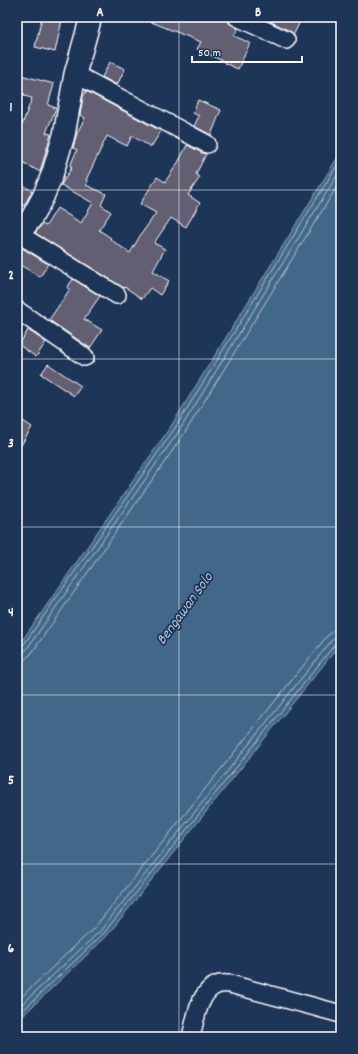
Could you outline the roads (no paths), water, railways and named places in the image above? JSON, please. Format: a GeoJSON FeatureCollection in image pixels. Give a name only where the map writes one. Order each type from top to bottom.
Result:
{"type":"FeatureCollection","features":[{"type":"Feature","properties":{"kind":"street"},"geometry":{"type":"LineString","coordinates":[[91,17],[75,74],[64,134],[52,175],[43,197],[31,219],[18,235],[117,295]]}},
{"type":"Feature","properties":{"kind":"street"},"geometry":{"type":"LineString","coordinates":[[237,17],[286,40]]}},
{"type":"Feature","properties":{"kind":"street"},"geometry":{"type":"LineString","coordinates":[[75,74],[207,144]]}},
{"type":"Feature","properties":{"kind":"street"},"geometry":{"type":"LineString","coordinates":[[17,310],[85,357]]}},
{"type":"Feature","properties":{"kind":"street"},"geometry":{"type":"LineString","coordinates":[[191,1037],[199,1006],[208,990],[218,984],[230,984],[341,1014]]}},
{"type":"Feature","properties":{"kind":"water","name":"Bengawan Solo"},"geometry":{"type":"Polygon","coordinates":[[[341,152],[341,643],[106,937],[17,1021],[17,648],[171,426],[341,152]]]}}]}
